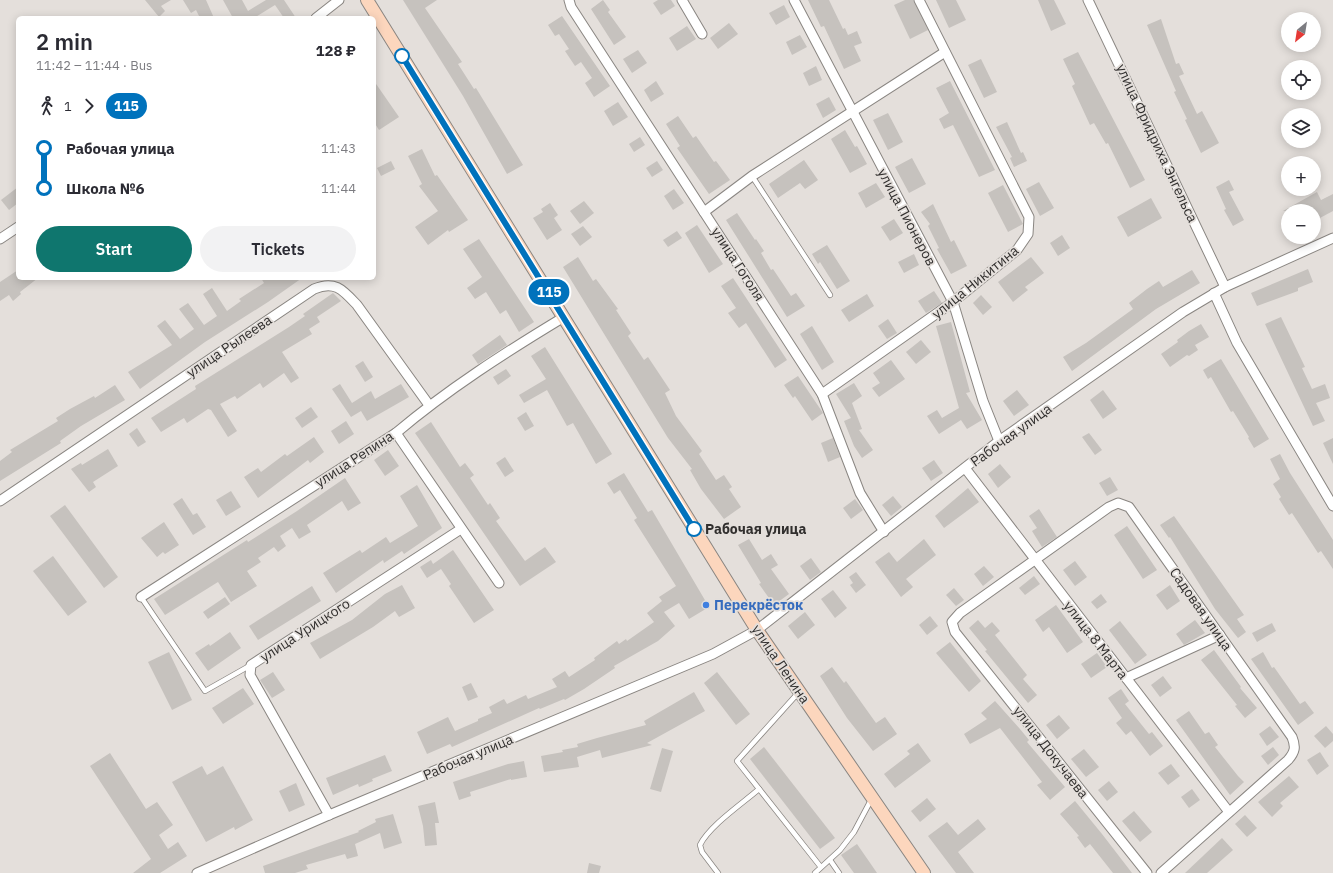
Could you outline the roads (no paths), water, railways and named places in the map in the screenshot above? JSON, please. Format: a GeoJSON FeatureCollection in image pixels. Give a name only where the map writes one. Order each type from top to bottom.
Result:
{"type":"FeatureCollection","features":[{"type":"Feature","properties":{"kind":"street"},"geometry":{"type":"LineString","coordinates":[[319,16],[339,0]]}},
{"type":"Feature","properties":{"kind":"street","name":"улица Ленина"},"geometry":{"type":"LineString","coordinates":[[367,0],[757,630],[924,873]]}},
{"type":"Feature","properties":{"kind":"street"},"geometry":{"type":"LineString","coordinates":[[682,0],[702,34]]}},
{"type":"Feature","properties":{"kind":"street","name":"улица Пионеров"},"geometry":{"type":"LineString","coordinates":[[794,0],[852,113],[953,302],[983,401],[1000,441]]}},
{"type":"Feature","properties":{"kind":"street","name":"улица Никитина"},"geometry":{"type":"LineString","coordinates":[[822,394],[953,302],[1018,250],[1024,242],[1029,227],[1029,217],[919,0]]}},
{"type":"Feature","properties":{"kind":"street","name":"улица Фридриха Энгельса"},"geometry":{"type":"LineString","coordinates":[[1088,0],[1225,287]]}},
{"type":"Feature","properties":{"kind":"street","name":"улица Гоголя"},"geometry":{"type":"LineString","coordinates":[[570,4],[822,394],[860,493],[884,532]]}},
{"type":"Feature","properties":{"kind":"street"},"geometry":{"type":"LineString","coordinates":[[704,212],[752,176],[945,52]]}},
{"type":"Feature","properties":{"kind":"street"},"geometry":{"type":"LineString","coordinates":[[0,239],[16,228]]}},
{"type":"Feature","properties":{"kind":"street","name":"Рабочая улица"},"geometry":{"type":"LineString","coordinates":[[197,873],[329,815],[713,654],[757,630],[1000,441],[1183,312],[1225,287],[1333,238]]}},
{"type":"Feature","properties":{"kind":"street","name":"улица Рылеева"},"geometry":{"type":"LineString","coordinates":[[0,501],[314,289],[324,285],[335,286],[345,293],[357,305],[429,405]]}},
{"type":"Feature","properties":{"kind":"street"},"geometry":{"type":"LineString","coordinates":[[1214,293],[1238,344],[1333,506]]}},
{"type":"Feature","properties":{"kind":"street","name":"улица Репина"},"geometry":{"type":"LineString","coordinates":[[141,597],[396,433],[429,405],[519,344],[564,317]]}},
{"type":"Feature","properties":{"kind":"street"},"geometry":{"type":"LineString","coordinates":[[396,433],[499,583]]}},
{"type":"Feature","properties":{"kind":"street","name":"улица 8 Марта"},"geometry":{"type":"LineString","coordinates":[[966,468],[1034,560],[1229,812]]}},
{"type":"Feature","properties":{"kind":"street","name":"Садовая улица"},"geometry":{"type":"LineString","coordinates":[[955,632],[952,622],[956,616],[1110,507],[1118,503],[1123,504],[1132,512],[1292,737],[1294,743],[1293,754],[1288,760],[1161,873]]}},
{"type":"Feature","properties":{"kind":"street","name":"улица Урицкого"},"geometry":{"type":"LineString","coordinates":[[329,815],[250,675],[251,665],[461,529]]}},
{"type":"Feature","properties":{"kind":"street","name":"улица Докучаева"},"geometry":{"type":"LineString","coordinates":[[955,632],[1147,873]]}},
{"type":"Feature","properties":{"kind":"street"},"geometry":{"type":"LineString","coordinates":[[1126,678],[1220,635]]}},
{"type":"Feature","properties":{"kind":"lane"},"geometry":{"type":"LineString","coordinates":[[752,176],[830,295]]}},
{"type":"Feature","properties":{"kind":"lane"},"geometry":{"type":"LineString","coordinates":[[141,597],[205,691],[251,665]]}},
{"type":"Feature","properties":{"kind":"lane"},"geometry":{"type":"LineString","coordinates":[[800,691],[737,761],[820,866]]}},
{"type":"Feature","properties":{"kind":"lane"},"geometry":{"type":"LineString","coordinates":[[718,873],[702,852],[700,845],[703,839],[715,827],[759,789]]}},
{"type":"Feature","properties":{"kind":"lane"},"geometry":{"type":"LineString","coordinates":[[815,873],[820,866],[830,860],[854,832],[873,797]]}},
{"type":"Feature","properties":{"kind":"lane"},"geometry":{"type":"LineString","coordinates":[[830,860],[839,873]]}},
{"type":"Feature","properties":{"kind":"place","name":"Рабочая улица"},"geometry":{"type":"Point","coordinates":[694,529]}},
{"type":"Feature","properties":{"kind":"place","name":"Перекрёсток"},"geometry":{"type":"Point","coordinates":[706,605]}}]}
